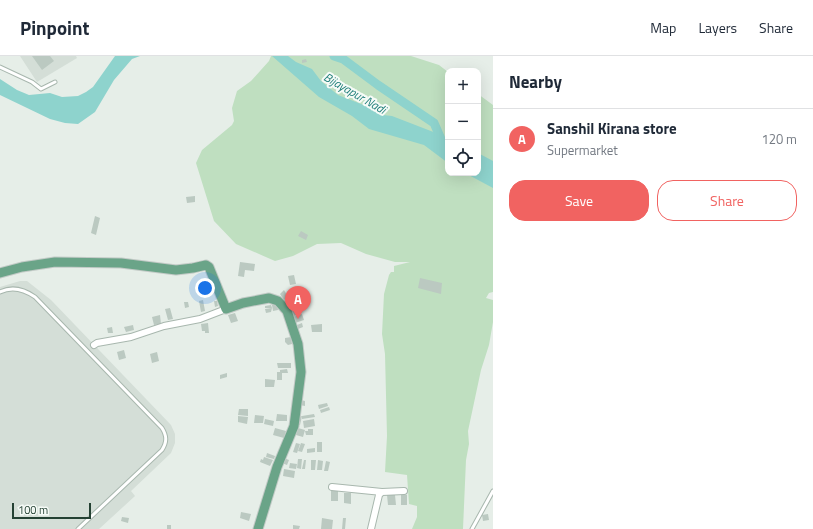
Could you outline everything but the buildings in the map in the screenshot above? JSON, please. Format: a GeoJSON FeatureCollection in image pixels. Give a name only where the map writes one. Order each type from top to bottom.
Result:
{"type":"FeatureCollection","features":[{"type":"Feature","properties":{"kind":"main road"},"geometry":{"type":"LineString","coordinates":[[0,273],[22,266],[55,262],[121,263],[176,270],[206,265],[209,267],[226,309],[243,303],[270,298],[278,301],[287,312],[298,344],[301,372],[294,426],[277,467],[258,529]]}},
{"type":"Feature","properties":{"kind":"street"},"geometry":{"type":"LineString","coordinates":[[94,345],[97,343],[131,337],[164,326],[200,319],[226,309]]}},
{"type":"Feature","properties":{"kind":"street"},"geometry":{"type":"LineString","coordinates":[[332,487],[382,492],[404,491]]}},
{"type":"Feature","properties":{"kind":"street"},"geometry":{"type":"LineString","coordinates":[[371,529],[379,495],[382,492]]}},
{"type":"Feature","properties":{"kind":"lane"},"geometry":{"type":"LineString","coordinates":[[0,67],[32,82],[41,89],[55,82]]}},
{"type":"Feature","properties":{"kind":"lane"},"geometry":{"type":"LineString","coordinates":[[0,292],[8,289],[15,289],[29,293],[35,297],[162,428],[166,434],[166,440],[162,450],[78,529]]}},
{"type":"Feature","properties":{"kind":"lane"},"geometry":{"type":"LineString","coordinates":[[88,351],[94,345]]}},
{"type":"Feature","properties":{"kind":"lane"},"geometry":{"type":"LineString","coordinates":[[472,529],[493,491]]}},
{"type":"Feature","properties":{"kind":"shaded area"},"geometry":{"type":"Polygon","coordinates":[[[20,56],[76,56],[77,58],[37,82],[20,56]]]}},
{"type":"Feature","properties":{"kind":"shaded area"},"geometry":{"type":"Polygon","coordinates":[[[20,281],[27,281],[51,300],[171,425],[175,434],[175,443],[171,453],[131,491],[135,496],[99,529],[0,529],[0,287],[20,281]]]}},
{"type":"Feature","properties":{"kind":"green space"},"geometry":{"type":"Polygon","coordinates":[[[271,56],[411,56],[439,65],[445,70],[445,176],[481,176],[481,96],[493,105],[493,292],[489,293],[486,298],[493,300],[493,322],[489,345],[481,370],[468,431],[469,444],[466,460],[463,529],[412,529],[417,517],[417,506],[409,504],[407,475],[385,472],[387,436],[385,354],[382,334],[384,294],[389,275],[391,272],[394,272],[394,266],[410,262],[395,262],[366,254],[341,243],[317,244],[293,256],[275,261],[236,244],[214,221],[196,163],[202,150],[232,125],[234,121],[232,108],[237,91],[251,81],[269,61],[271,56]]]}},
{"type":"Feature","properties":{"kind":"water"},"geometry":{"type":"Polygon","coordinates":[[[115,56],[140,56],[132,59],[114,80],[95,112],[78,124],[65,123],[50,119],[0,95],[0,79],[17,90],[29,95],[50,93],[62,97],[78,96],[93,87],[115,56]]]}},
{"type":"Feature","properties":{"kind":"water"},"geometry":{"type":"Polygon","coordinates":[[[272,56],[288,56],[296,62],[312,69],[321,81],[338,95],[366,106],[383,115],[392,116],[436,133],[445,138],[445,161],[424,145],[369,129],[352,116],[319,97],[272,56]]]}},
{"type":"Feature","properties":{"kind":"water"},"geometry":{"type":"Polygon","coordinates":[[[481,155],[493,161],[493,188],[471,176],[481,176],[481,155]]]}},
{"type":"Feature","properties":{"kind":"waterway"},"geometry":{"type":"LineString","coordinates":[[334,56],[343,59],[434,123],[444,146]]}},
{"type":"Feature","properties":{"kind":"place","name":"Sanshil Kirana store"},"geometry":{"type":"Point","coordinates":[298,319]}},
{"type":"Feature","properties":{"kind":"water label","name":"Bijayapur Nadi"},"geometry":{"type":"Point","coordinates":[355,93]}}]}
